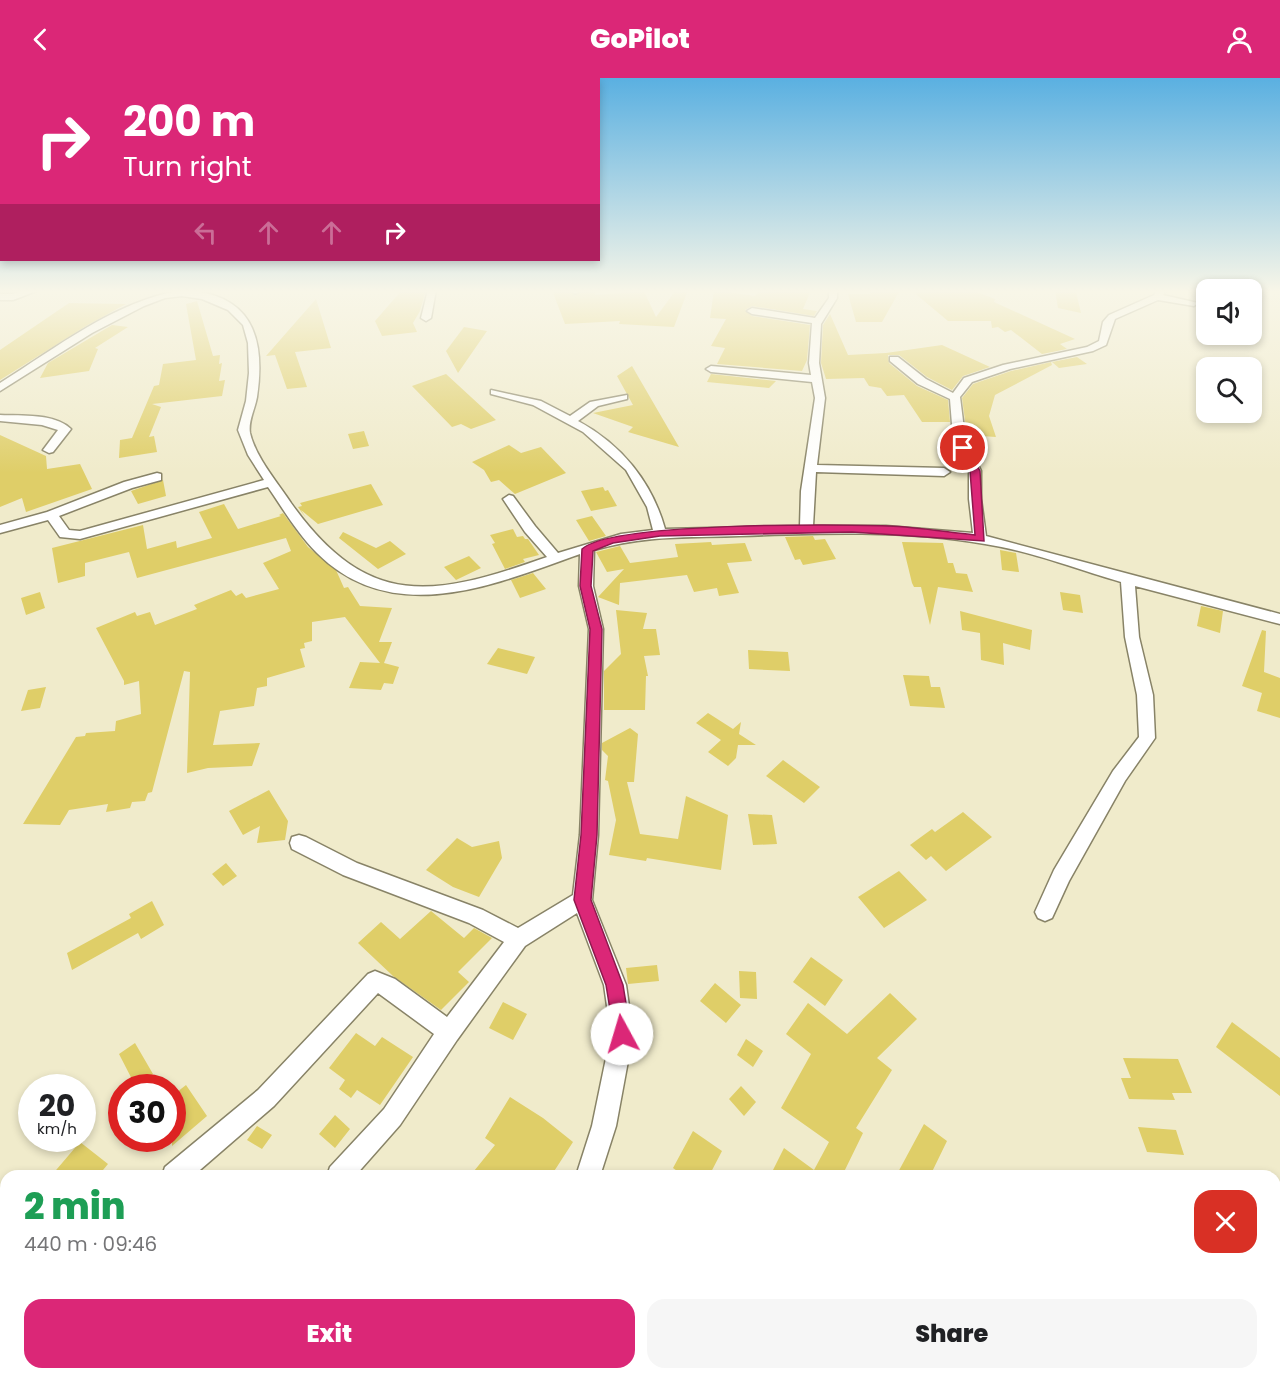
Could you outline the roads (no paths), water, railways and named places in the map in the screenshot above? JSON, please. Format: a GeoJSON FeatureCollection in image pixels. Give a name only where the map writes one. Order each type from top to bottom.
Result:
{"type":"FeatureCollection","features":[{"type":"Feature","properties":{"kind":"street"},"geometry":{"type":"LineString","coordinates":[[0,388],[60,351]]}},
{"type":"Feature","properties":{"kind":"street"},"geometry":{"type":"LineString","coordinates":[[253,351],[253,388],[243,427],[245,438],[271,482],[322,550],[358,576],[381,586],[448,589],[477,586],[611,540],[660,532],[891,530],[980,539],[1280,619]]}},
{"type":"Feature","properties":{"kind":"street"},"geometry":{"type":"LineString","coordinates":[[806,529],[810,468],[820,398],[814,363],[815,351]]}},
{"type":"Feature","properties":{"kind":"street"},"geometry":{"type":"LineString","coordinates":[[980,539],[975,471],[959,437],[955,397],[968,380],[1007,367],[1077,351]]}},
{"type":"Feature","properties":{"kind":"street"},"geometry":{"type":"LineString","coordinates":[[894,359],[919,381],[936,391],[955,397]]}},
{"type":"Feature","properties":{"kind":"street"},"geometry":{"type":"LineString","coordinates":[[711,369],[816,379]]}},
{"type":"Feature","properties":{"kind":"street"},"geometry":{"type":"LineString","coordinates":[[495,392],[537,403],[587,430],[631,468],[653,507],[660,532]]}},
{"type":"Feature","properties":{"kind":"street"},"geometry":{"type":"LineString","coordinates":[[570,421],[594,404],[623,397]]}},
{"type":"Feature","properties":{"kind":"street"},"geometry":{"type":"LineString","coordinates":[[0,418],[36,420],[65,429],[49,450]]}},
{"type":"Feature","properties":{"kind":"street"},"geometry":{"type":"LineString","coordinates":[[810,468],[944,472]]}},
{"type":"Feature","properties":{"kind":"street"},"geometry":{"type":"LineString","coordinates":[[0,529],[51,515],[128,485],[157,477]]}},
{"type":"Feature","properties":{"kind":"street"},"geometry":{"type":"LineString","coordinates":[[51,515],[65,534],[80,535],[271,482]]}},
{"type":"Feature","properties":{"kind":"street"},"geometry":{"type":"LineString","coordinates":[[509,499],[530,529],[556,559]]}},
{"type":"Feature","properties":{"kind":"street"},"geometry":{"type":"LineString","coordinates":[[587,549],[586,586],[596,629],[589,835],[582,900],[615,985],[622,1034],[604,1126],[590,1170]]}},
{"type":"Feature","properties":{"kind":"street"},"geometry":{"type":"LineString","coordinates":[[1045,912],[1061,876],[1119,776],[1147,738],[1145,694],[1132,637],[1128,579]]}},
{"type":"Feature","properties":{"kind":"street"},"geometry":{"type":"LineString","coordinates":[[298,843],[350,869],[476,916],[518,939]]}},
{"type":"Feature","properties":{"kind":"street"},"geometry":{"type":"LineString","coordinates":[[344,1170],[392,1117],[449,1032],[518,939],[582,900]]}},
{"type":"Feature","properties":{"kind":"street"},"geometry":{"type":"LineString","coordinates":[[181,1170],[266,1098],[375,981],[388,986],[449,1032]]}}]}
